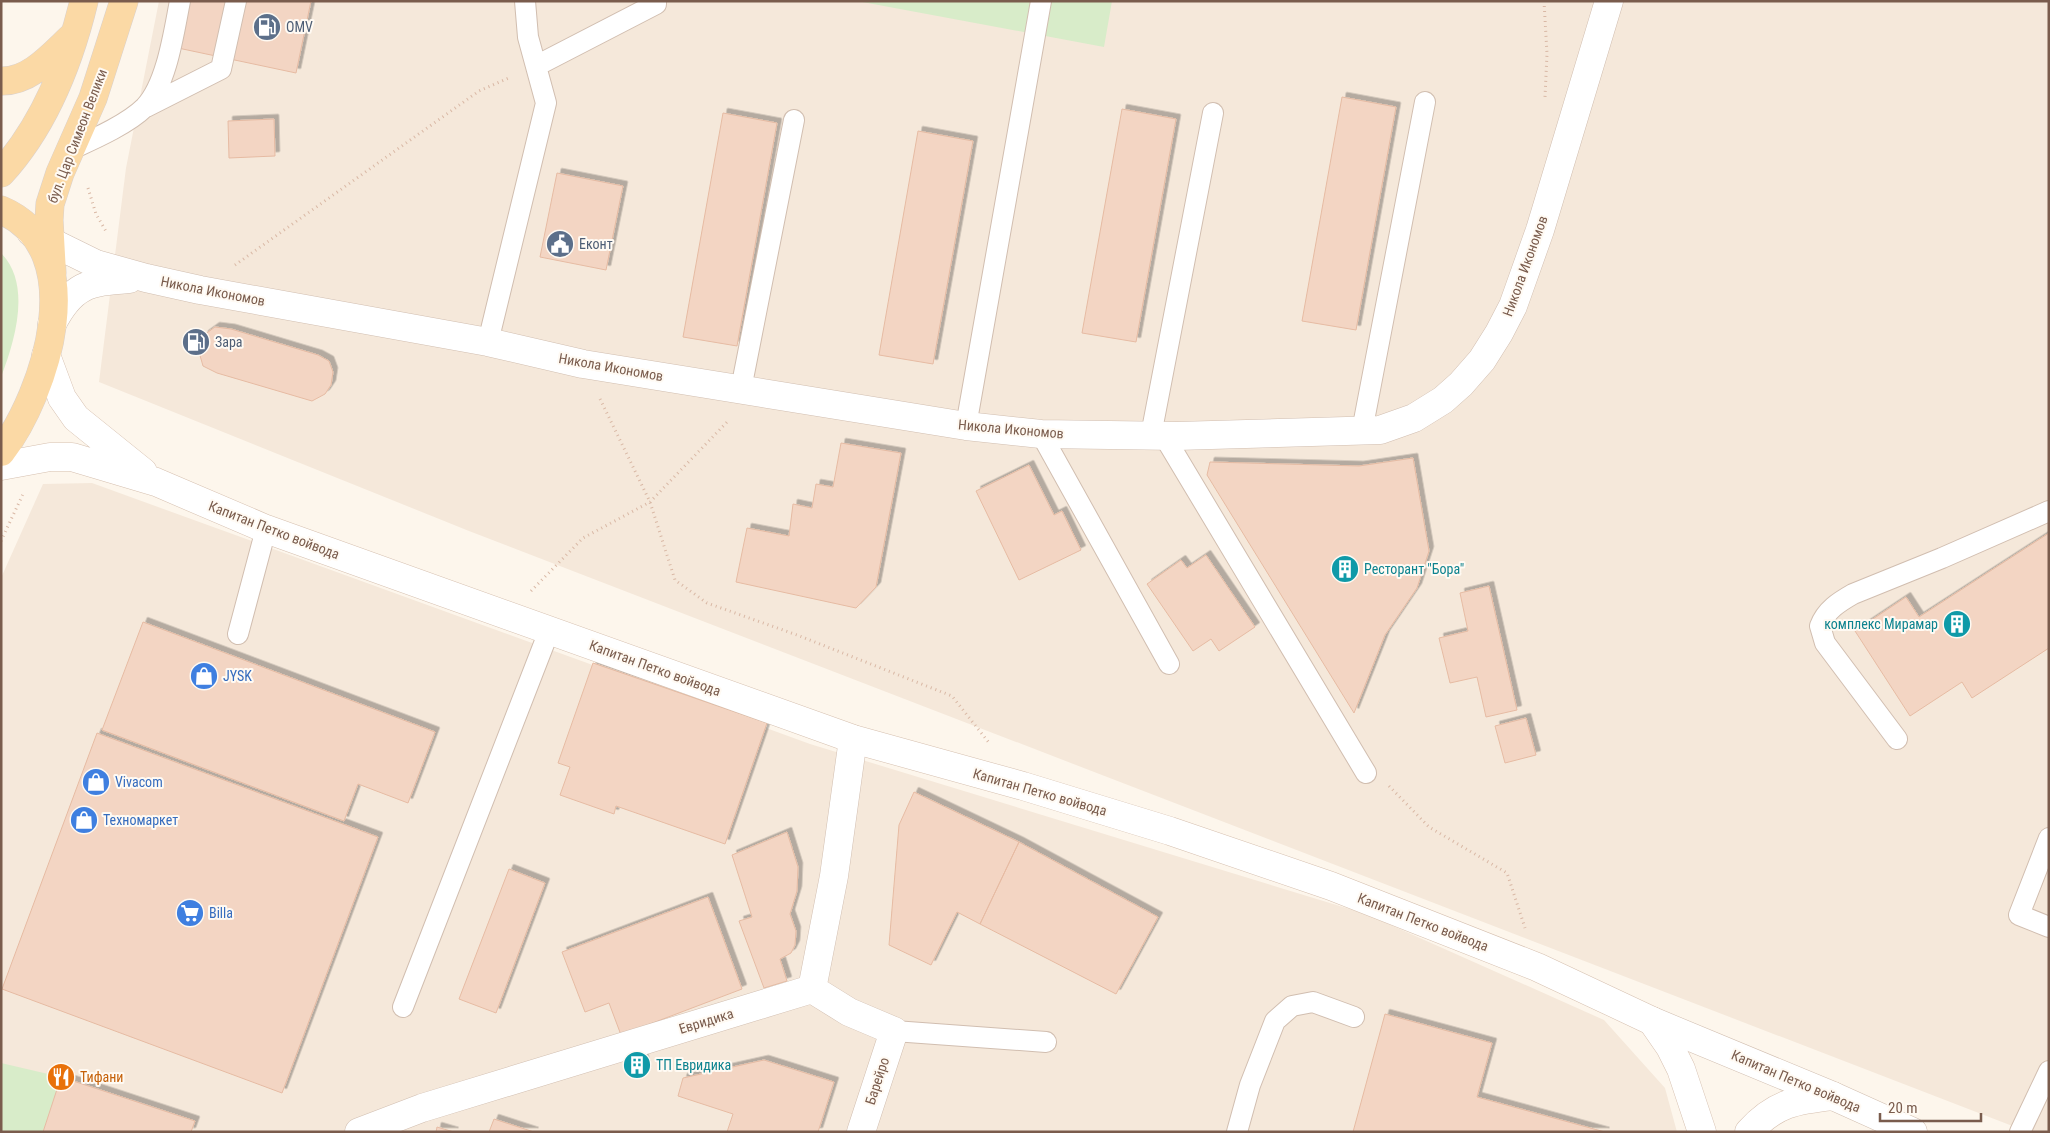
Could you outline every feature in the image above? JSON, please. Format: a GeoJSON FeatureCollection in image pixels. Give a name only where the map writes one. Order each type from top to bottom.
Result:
{"type":"FeatureCollection","features":[{"type":"Feature","properties":{"kind":"main road"},"geometry":{"type":"LineString","coordinates":[[1,173],[21,151],[45,110],[77,32],[84,1]]}},
{"type":"Feature","properties":{"kind":"main road","name":"бул. Цар Симеон Велики"},"geometry":{"type":"LineString","coordinates":[[1,452],[27,407],[46,355],[52,324],[54,287],[52,273],[40,236],[60,173],[72,150],[102,71],[124,1]]}},
{"type":"Feature","properties":{"kind":"main road"},"geometry":{"type":"LineString","coordinates":[[1,81],[10,82],[27,75],[77,32]]}},
{"type":"Feature","properties":{"kind":"main road"},"geometry":{"type":"LineString","coordinates":[[1,210],[10,213],[40,236]]}},
{"type":"Feature","properties":{"kind":"street","name":"Никола Икономов"},"geometry":{"type":"LineString","coordinates":[[40,236],[96,264],[200,290],[488,342],[583,364],[966,426],[1041,434],[1157,436],[1380,430],[1397,426],[1436,405],[1461,384],[1482,360],[1499,333],[1513,306],[1540,230],[1609,1]]}},
{"type":"Feature","properties":{"kind":"street","name":"Никола Икономов"},"geometry":{"type":"LineString","coordinates":[[52,324],[69,297],[84,287],[97,281],[146,278]]}},
{"type":"Feature","properties":{"kind":"street","name":"Капитан Петко войвода"},"geometry":{"type":"LineString","coordinates":[[46,355],[62,398],[76,418],[156,482]]}},
{"type":"Feature","properties":{"kind":"street","name":"Капитан Петко войвода"},"geometry":{"type":"LineString","coordinates":[[1,466],[50,457],[72,456],[156,482],[266,529],[853,739],[1023,786],[1161,828],[1331,886],[1537,967],[1652,1021],[1833,1096],[1913,1132]]}},
{"type":"Feature","properties":{"kind":"street"},"geometry":{"type":"LineString","coordinates":[[853,739],[834,876],[812,989],[849,1012],[894,1030]]}},
{"type":"Feature","properties":{"kind":"street","name":"Евридика"},"geometry":{"type":"LineString","coordinates":[[359,1132],[431,1105],[812,989]]}},
{"type":"Feature","properties":{"kind":"street"},"geometry":{"type":"LineString","coordinates":[[1652,1021],[1670,1047],[1681,1069],[1702,1132]]}},
{"type":"Feature","properties":{"kind":"street","name":"Барейро"},"geometry":{"type":"LineString","coordinates":[[861,1132],[894,1030]]}},
{"type":"Feature","properties":{"kind":"street"},"geometry":{"type":"LineString","coordinates":[[1749,1132],[1765,1116],[1789,1102],[1833,1096]]}},
{"type":"Feature","properties":{"kind":"lane"},"geometry":{"type":"LineString","coordinates":[[146,107],[159,84],[170,50],[180,1]]}},
{"type":"Feature","properties":{"kind":"lane"},"geometry":{"type":"LineString","coordinates":[[72,150],[108,132],[146,107],[222,69],[236,1]]}},
{"type":"Feature","properties":{"kind":"lane"},"geometry":{"type":"LineString","coordinates":[[488,342],[546,103],[528,37],[525,1]]}},
{"type":"Feature","properties":{"kind":"lane"},"geometry":{"type":"LineString","coordinates":[[536,66],[656,4],[656,1]]}},
{"type":"Feature","properties":{"kind":"lane"},"geometry":{"type":"LineString","coordinates":[[966,426],[1041,1]]}},
{"type":"Feature","properties":{"kind":"lane"},"geometry":{"type":"LineString","coordinates":[[1362,431],[1425,102]]}},
{"type":"Feature","properties":{"kind":"lane"},"geometry":{"type":"LineString","coordinates":[[1213,113],[1157,436],[1366,773]]}},
{"type":"Feature","properties":{"kind":"lane"},"geometry":{"type":"LineString","coordinates":[[741,389],[794,120]]}},
{"type":"Feature","properties":{"kind":"lane"},"geometry":{"type":"LineString","coordinates":[[1041,434],[1169,664]]}},
{"type":"Feature","properties":{"kind":"lane"},"geometry":{"type":"LineString","coordinates":[[1897,738],[1825,643],[1820,626],[1823,618],[1829,610],[1853,594],[1942,558],[2049,511]]}},
{"type":"Feature","properties":{"kind":"lane"},"geometry":{"type":"LineString","coordinates":[[238,634],[266,529]]}},
{"type":"Feature","properties":{"kind":"lane"},"geometry":{"type":"LineString","coordinates":[[403,1007],[549,631]]}},
{"type":"Feature","properties":{"kind":"lane"},"geometry":{"type":"LineString","coordinates":[[2049,838],[2019,915],[2049,927]]}},
{"type":"Feature","properties":{"kind":"lane"},"geometry":{"type":"LineString","coordinates":[[1237,1132],[1250,1085],[1275,1021],[1292,1006],[1313,1002],[1354,1017]]}},
{"type":"Feature","properties":{"kind":"lane"},"geometry":{"type":"LineString","coordinates":[[894,1030],[1046,1042]]}},
{"type":"Feature","properties":{"kind":"lane"},"geometry":{"type":"LineString","coordinates":[[2020,1132],[2049,1071]]}},
{"type":"Feature","properties":{"kind":"path"},"geometry":{"type":"LineString","coordinates":[[200,290],[479,91],[536,66]]}},
{"type":"Feature","properties":{"kind":"path"},"geometry":{"type":"LineString","coordinates":[[88,187],[96,214],[107,232]]}},
{"type":"Feature","properties":{"kind":"path"},"geometry":{"type":"LineString","coordinates":[[583,364],[650,502],[675,580],[707,603],[797,635],[952,696],[993,748]]}},
{"type":"Feature","properties":{"kind":"path"},"geometry":{"type":"LineString","coordinates":[[508,614],[583,538],[650,502],[733,416]]}},
{"type":"Feature","properties":{"kind":"path"},"geometry":{"type":"LineString","coordinates":[[1,541],[27,486],[50,457]]}},
{"type":"Feature","properties":{"kind":"shaded area"},"geometry":{"type":"Polygon","coordinates":[[[159,1],[2049,1],[2049,1132],[2028,1132],[469,531],[99,382],[126,168],[159,1]]]}},
{"type":"Feature","properties":{"kind":"shaded area"},"geometry":{"type":"Polygon","coordinates":[[[92,483],[810,744],[1366,914],[1604,1020],[1665,1088],[1677,1132],[1,1132],[1,578],[43,484],[92,483]]]}},
{"type":"Feature","properties":{"kind":"green space"},"geometry":{"type":"Polygon","coordinates":[[[857,1],[1112,1],[1104,47],[857,1]]]}},
{"type":"Feature","properties":{"kind":"green space"},"geometry":{"type":"Polygon","coordinates":[[[1,253],[10,266],[16,280],[18,313],[11,347],[1,377],[1,253]]]}},
{"type":"Feature","properties":{"kind":"green space"},"geometry":{"type":"Polygon","coordinates":[[[1,1063],[61,1077],[44,1132],[1,1132],[1,1063]]]}},
{"type":"Feature","properties":{"kind":"building"},"geometry":{"type":"Polygon","coordinates":[[[188,1],[311,1],[296,73],[178,48],[188,1]]]}},
{"type":"Feature","properties":{"kind":"building"},"geometry":{"type":"Polygon","coordinates":[[[1342,97],[1396,107],[1356,330],[1302,321],[1342,97]]]}},
{"type":"Feature","properties":{"kind":"building"},"geometry":{"type":"Polygon","coordinates":[[[1122,109],[1176,119],[1136,342],[1082,333],[1122,109]]]}},
{"type":"Feature","properties":{"kind":"building"},"geometry":{"type":"Polygon","coordinates":[[[723,113],[777,123],[737,346],[683,337],[723,113]]]}},
{"type":"Feature","properties":{"kind":"building"},"geometry":{"type":"Polygon","coordinates":[[[274,119],[275,156],[229,158],[228,121],[274,119]]]}},
{"type":"Feature","properties":{"kind":"building"},"geometry":{"type":"Polygon","coordinates":[[[918,131],[973,141],[933,364],[879,355],[918,131]]]}},
{"type":"Feature","properties":{"kind":"building"},"geometry":{"type":"Polygon","coordinates":[[[557,173],[623,186],[606,270],[540,257],[557,173]]]}},
{"type":"Feature","properties":{"kind":"building"},"geometry":{"type":"Polygon","coordinates":[[[215,327],[231,329],[318,355],[329,361],[333,372],[331,385],[325,394],[312,401],[217,373],[203,366],[199,352],[204,335],[215,327]]]}},
{"type":"Feature","properties":{"kind":"building"},"geometry":{"type":"Polygon","coordinates":[[[841,443],[901,453],[876,587],[856,608],[736,582],[747,528],[789,536],[793,504],[812,508],[816,484],[833,487],[841,443]]]}},
{"type":"Feature","properties":{"kind":"building","name":"Ресторант \"Бора\""},"geometry":{"type":"Polygon","coordinates":[[[1413,458],[1429,551],[1417,588],[1385,635],[1354,713],[1207,475],[1210,462],[1359,466],[1413,458]]]}},
{"type":"Feature","properties":{"kind":"building"},"geometry":{"type":"Polygon","coordinates":[[[1029,465],[1054,515],[1062,511],[1081,550],[1019,580],[976,491],[1029,465]]]}},
{"type":"Feature","properties":{"kind":"building","name":"комплекс Мирамар"},"geometry":{"type":"Polygon","coordinates":[[[2049,533],[2049,648],[1972,698],[1962,682],[1910,716],[1855,631],[1906,597],[1919,617],[2049,533]]]}},
{"type":"Feature","properties":{"kind":"building"},"geometry":{"type":"Polygon","coordinates":[[[1206,555],[1255,627],[1219,651],[1211,639],[1193,651],[1147,584],[1181,560],[1187,568],[1206,555]]]}},
{"type":"Feature","properties":{"kind":"building"},"geometry":{"type":"Polygon","coordinates":[[[1489,586],[1517,710],[1486,717],[1477,677],[1450,683],[1439,638],[1468,631],[1460,593],[1489,586]]]}},
{"type":"Feature","properties":{"kind":"building","name":"JYSK"},"geometry":{"type":"Polygon","coordinates":[[[143,622],[435,732],[408,803],[358,784],[344,821],[102,730],[143,622]]]}},
{"type":"Feature","properties":{"kind":"building"},"geometry":{"type":"Polygon","coordinates":[[[593,663],[767,723],[725,844],[616,806],[614,814],[560,795],[570,767],[558,763],[593,663]]]}},
{"type":"Feature","properties":{"kind":"building"},"geometry":{"type":"Polygon","coordinates":[[[1526,718],[1536,755],[1505,763],[1495,726],[1526,718]]]}},
{"type":"Feature","properties":{"kind":"building","name":"Billa"},"geometry":{"type":"Polygon","coordinates":[[[97,733],[378,837],[282,1093],[2,989],[97,733]]]}},
{"type":"Feature","properties":{"kind":"building"},"geometry":{"type":"Polygon","coordinates":[[[914,792],[1019,842],[980,924],[957,912],[931,965],[889,945],[899,825],[914,792]]]}},
{"type":"Feature","properties":{"kind":"building"},"geometry":{"type":"Polygon","coordinates":[[[787,832],[798,867],[797,891],[790,914],[796,931],[795,945],[791,953],[780,959],[787,981],[764,988],[739,921],[752,917],[732,855],[787,832]]]}},
{"type":"Feature","properties":{"kind":"building"},"geometry":{"type":"Polygon","coordinates":[[[1019,842],[1158,917],[1116,994],[980,924],[1019,842]]]}},
{"type":"Feature","properties":{"kind":"building"},"geometry":{"type":"Polygon","coordinates":[[[509,869],[545,883],[496,1013],[459,999],[509,869]]]}},
{"type":"Feature","properties":{"kind":"building"},"geometry":{"type":"Polygon","coordinates":[[[708,897],[742,989],[621,1035],[609,1003],[585,1012],[562,952],[708,897]]]}},
{"type":"Feature","properties":{"kind":"building"},"geometry":{"type":"Polygon","coordinates":[[[1385,1014],[1492,1043],[1477,1097],[1605,1132],[1353,1132],[1385,1014]]]}},
{"type":"Feature","properties":{"kind":"building","name":"ТП Евридика"},"geometry":{"type":"Polygon","coordinates":[[[643,1056],[646,1071],[632,1074],[628,1059],[643,1056]]]}},
{"type":"Feature","properties":{"kind":"building"},"geometry":{"type":"Polygon","coordinates":[[[764,1060],[834,1082],[818,1132],[727,1132],[733,1114],[678,1096],[683,1078],[764,1060]]]}},
{"type":"Feature","properties":{"kind":"building"},"geometry":{"type":"Polygon","coordinates":[[[61,1077],[195,1121],[191,1132],[43,1132],[61,1077]]]}},
{"type":"Feature","properties":{"kind":"building"},"geometry":{"type":"Polygon","coordinates":[[[494,1119],[534,1132],[489,1132],[494,1119]]]}},
{"type":"Feature","properties":{"kind":"building"},"geometry":{"type":"Polygon","coordinates":[[[437,1127],[454,1132],[436,1132],[437,1127]]]}},
{"type":"Feature","properties":{"kind":"place","name":"OMV"},"geometry":{"type":"Point","coordinates":[267,27]}},
{"type":"Feature","properties":{"kind":"place","name":"Еконт"},"geometry":{"type":"Point","coordinates":[560,244]}},
{"type":"Feature","properties":{"kind":"place","name":"Зара"},"geometry":{"type":"Point","coordinates":[196,342]}},
{"type":"Feature","properties":{"kind":"place","name":"Ресторант \"Бора\""},"geometry":{"type":"Point","coordinates":[1345,569]}},
{"type":"Feature","properties":{"kind":"place","name":"комплекс Мирамар"},"geometry":{"type":"Point","coordinates":[1957,624]}},
{"type":"Feature","properties":{"kind":"place","name":"JYSK"},"geometry":{"type":"Point","coordinates":[204,676]}},
{"type":"Feature","properties":{"kind":"place","name":"Vivacom"},"geometry":{"type":"Point","coordinates":[96,782]}},
{"type":"Feature","properties":{"kind":"place","name":"Техномаркет"},"geometry":{"type":"Point","coordinates":[84,820]}},
{"type":"Feature","properties":{"kind":"place","name":"Billa"},"geometry":{"type":"Point","coordinates":[190,913]}},
{"type":"Feature","properties":{"kind":"place","name":"ТП Евридика"},"geometry":{"type":"Point","coordinates":[637,1065]}},
{"type":"Feature","properties":{"kind":"place","name":"Тифани"},"geometry":{"type":"Point","coordinates":[61,1077]}}]}
